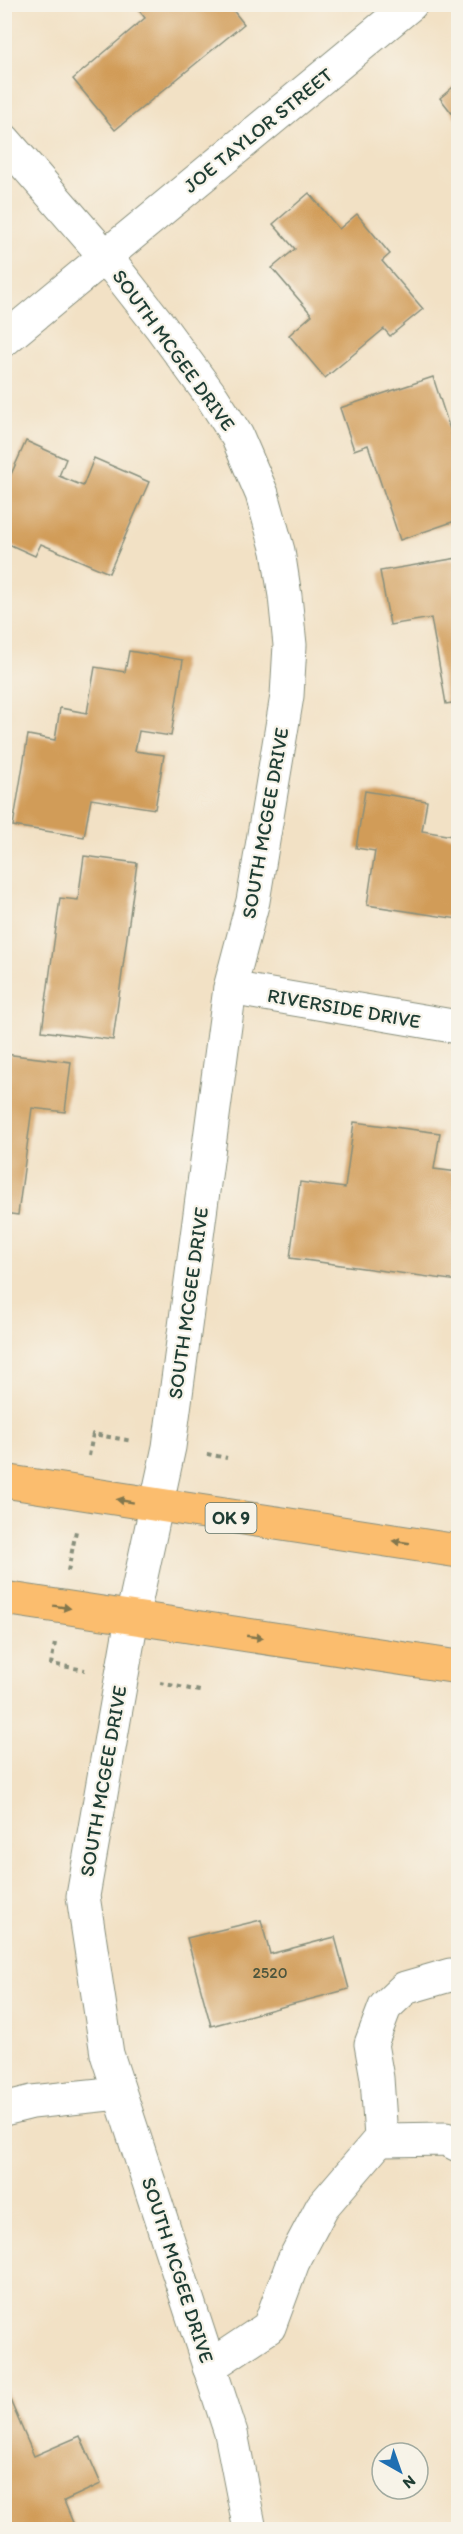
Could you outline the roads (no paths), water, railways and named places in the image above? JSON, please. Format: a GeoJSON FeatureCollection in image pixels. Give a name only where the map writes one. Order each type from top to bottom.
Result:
{"type":"FeatureCollection","features":[{"type":"Feature","properties":{"kind":"highway","name":"OK 9"},"geometry":{"type":"LineString","coordinates":[[4,1481],[158,1507],[459,1551]]}},
{"type":"Feature","properties":{"kind":"highway"},"geometry":{"type":"LineString","coordinates":[[4,1598],[459,1667]]}},
{"type":"Feature","properties":{"kind":"street","name":"JOE TAYLOR STREET"},"geometry":{"type":"LineString","coordinates":[[4,340],[411,4]]}},
{"type":"Feature","properties":{"kind":"street","name":"SOUTH MCGEE DRIVE"},"geometry":{"type":"LineString","coordinates":[[4,140],[105,256],[199,380],[237,436],[262,494],[278,551],[290,645],[287,696],[253,901],[230,988],[169,1447],[158,1507],[132,1618],[83,1896],[107,2054],[231,2433],[250,2529]]}},
{"type":"Feature","properties":{"kind":"street","name":"RIVERSIDE DRIVE"},"geometry":{"type":"LineString","coordinates":[[230,988],[459,1027]]}},
{"type":"Feature","properties":{"kind":"street"},"geometry":{"type":"LineString","coordinates":[[209,2367],[269,2327],[293,2262],[322,2206],[381,2138],[377,2078],[370,2044],[385,2007],[405,1988],[450,1975],[459,1976]]}},
{"type":"Feature","properties":{"kind":"street"},"geometry":{"type":"LineString","coordinates":[[4,2109],[32,2102],[119,2092]]}},
{"type":"Feature","properties":{"kind":"street"},"geometry":{"type":"LineString","coordinates":[[381,2138],[384,2140],[446,2139],[459,2145]]}}]}
